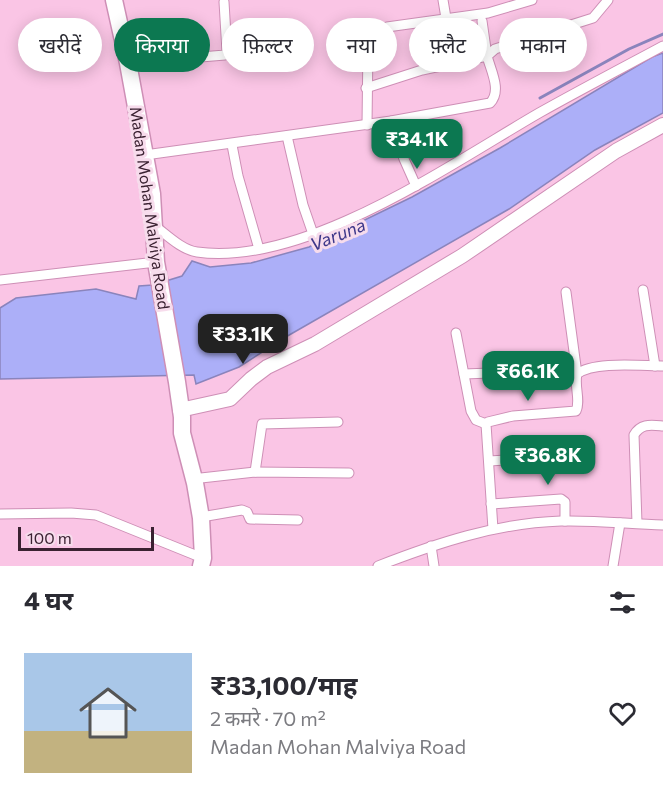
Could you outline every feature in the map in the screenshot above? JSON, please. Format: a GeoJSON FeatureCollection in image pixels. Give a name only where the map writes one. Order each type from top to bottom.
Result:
{"type":"FeatureCollection","features":[{"type":"Feature","properties":{"kind":"highway","name":"Madan Mohan Malviya Road"},"geometry":{"type":"LineString","coordinates":[[114,0],[118,18]]}},
{"type":"Feature","properties":{"kind":"highway","name":"Madan Mohan Malviya Road"},"geometry":{"type":"LineString","coordinates":[[130,72],[145,155],[155,226],[156,262],[177,382],[182,433],[195,483],[206,563]]}},
{"type":"Feature","properties":{"kind":"highway","name":"Madan Mohan Malviya Road"},"geometry":{"type":"LineString","coordinates":[[181,413],[189,430],[201,478],[211,541],[206,563]]}},
{"type":"Feature","properties":{"kind":"street"},"geometry":{"type":"LineString","coordinates":[[444,0],[446,18],[488,13],[532,0]]}},
{"type":"Feature","properties":{"kind":"street"},"geometry":{"type":"LineString","coordinates":[[145,155],[367,125],[490,103],[495,98],[496,92],[487,56],[495,49],[593,18],[608,0]]}},
{"type":"Feature","properties":{"kind":"street"},"geometry":{"type":"LineString","coordinates":[[210,56],[225,55],[227,52],[224,2]]}},
{"type":"Feature","properties":{"kind":"street"},"geometry":{"type":"LineString","coordinates":[[155,226],[190,251],[218,253],[259,249],[313,234],[352,218],[416,186],[538,114],[663,46]]}},
{"type":"Feature","properties":{"kind":"street"},"geometry":{"type":"LineString","coordinates":[[367,72],[367,125]]}},
{"type":"Feature","properties":{"kind":"street"},"geometry":{"type":"LineString","coordinates":[[366,88],[416,72]]}},
{"type":"Feature","properties":{"kind":"street"},"geometry":{"type":"LineString","coordinates":[[391,121],[416,186]]}},
{"type":"Feature","properties":{"kind":"street"},"geometry":{"type":"LineString","coordinates":[[181,413],[230,399],[267,367],[315,344],[452,262],[616,152],[663,125]]}},
{"type":"Feature","properties":{"kind":"street"},"geometry":{"type":"LineString","coordinates":[[287,136],[303,205],[313,234]]}},
{"type":"Feature","properties":{"kind":"street"},"geometry":{"type":"LineString","coordinates":[[232,144],[238,176],[259,249]]}},
{"type":"Feature","properties":{"kind":"street"},"geometry":{"type":"LineString","coordinates":[[0,280],[156,262]]}},
{"type":"Feature","properties":{"kind":"street"},"geometry":{"type":"LineString","coordinates":[[577,374],[603,367],[659,366],[643,290]]}},
{"type":"Feature","properties":{"kind":"street"},"geometry":{"type":"LineString","coordinates":[[486,424],[513,416],[576,411],[578,406],[575,380],[577,374],[566,292]]}},
{"type":"Feature","properties":{"kind":"street"},"geometry":{"type":"LineString","coordinates":[[456,333],[474,417],[486,424]]}},
{"type":"Feature","properties":{"kind":"street"},"geometry":{"type":"LineString","coordinates":[[464,374],[540,371]]}},
{"type":"Feature","properties":{"kind":"street"},"geometry":{"type":"LineString","coordinates":[[255,472],[262,424],[338,422]]}},
{"type":"Feature","properties":{"kind":"street"},"geometry":{"type":"LineString","coordinates":[[486,424],[493,529]]}},
{"type":"Feature","properties":{"kind":"street"},"geometry":{"type":"LineString","coordinates":[[637,523],[634,435],[637,429],[644,426],[663,426]]}},
{"type":"Feature","properties":{"kind":"street"},"geometry":{"type":"LineString","coordinates":[[489,461],[573,456]]}},
{"type":"Feature","properties":{"kind":"street"},"geometry":{"type":"LineString","coordinates":[[201,478],[255,472],[349,473]]}},
{"type":"Feature","properties":{"kind":"street"},"geometry":{"type":"LineString","coordinates":[[491,504],[561,498],[565,502],[565,521]]}},
{"type":"Feature","properties":{"kind":"street"},"geometry":{"type":"LineString","coordinates":[[207,516],[242,510],[247,512],[250,519],[298,520]]}},
{"type":"Feature","properties":{"kind":"street"},"geometry":{"type":"LineString","coordinates":[[0,514],[96,515],[206,563]]}},
{"type":"Feature","properties":{"kind":"street"},"geometry":{"type":"LineString","coordinates":[[378,566],[455,538],[493,529],[565,521],[663,525]]}},
{"type":"Feature","properties":{"kind":"street"},"geometry":{"type":"LineString","coordinates":[[613,566],[620,522]]}},
{"type":"Feature","properties":{"kind":"street"},"geometry":{"type":"LineString","coordinates":[[431,546],[434,566]]}},
{"type":"Feature","properties":{"kind":"water","name":"Varuna"},"geometry":{"type":"Polygon","coordinates":[[[663,53],[663,113],[595,150],[509,209],[284,338],[239,367],[196,384],[194,375],[0,379],[0,308],[16,298],[96,289],[136,299],[139,286],[153,285],[182,276],[192,261],[210,267],[251,263],[309,247],[412,197],[500,148],[652,57],[663,53]]]}},
{"type":"Feature","properties":{"kind":"waterway"},"geometry":{"type":"LineString","coordinates":[[540,98],[629,49],[663,34]]}}]}
